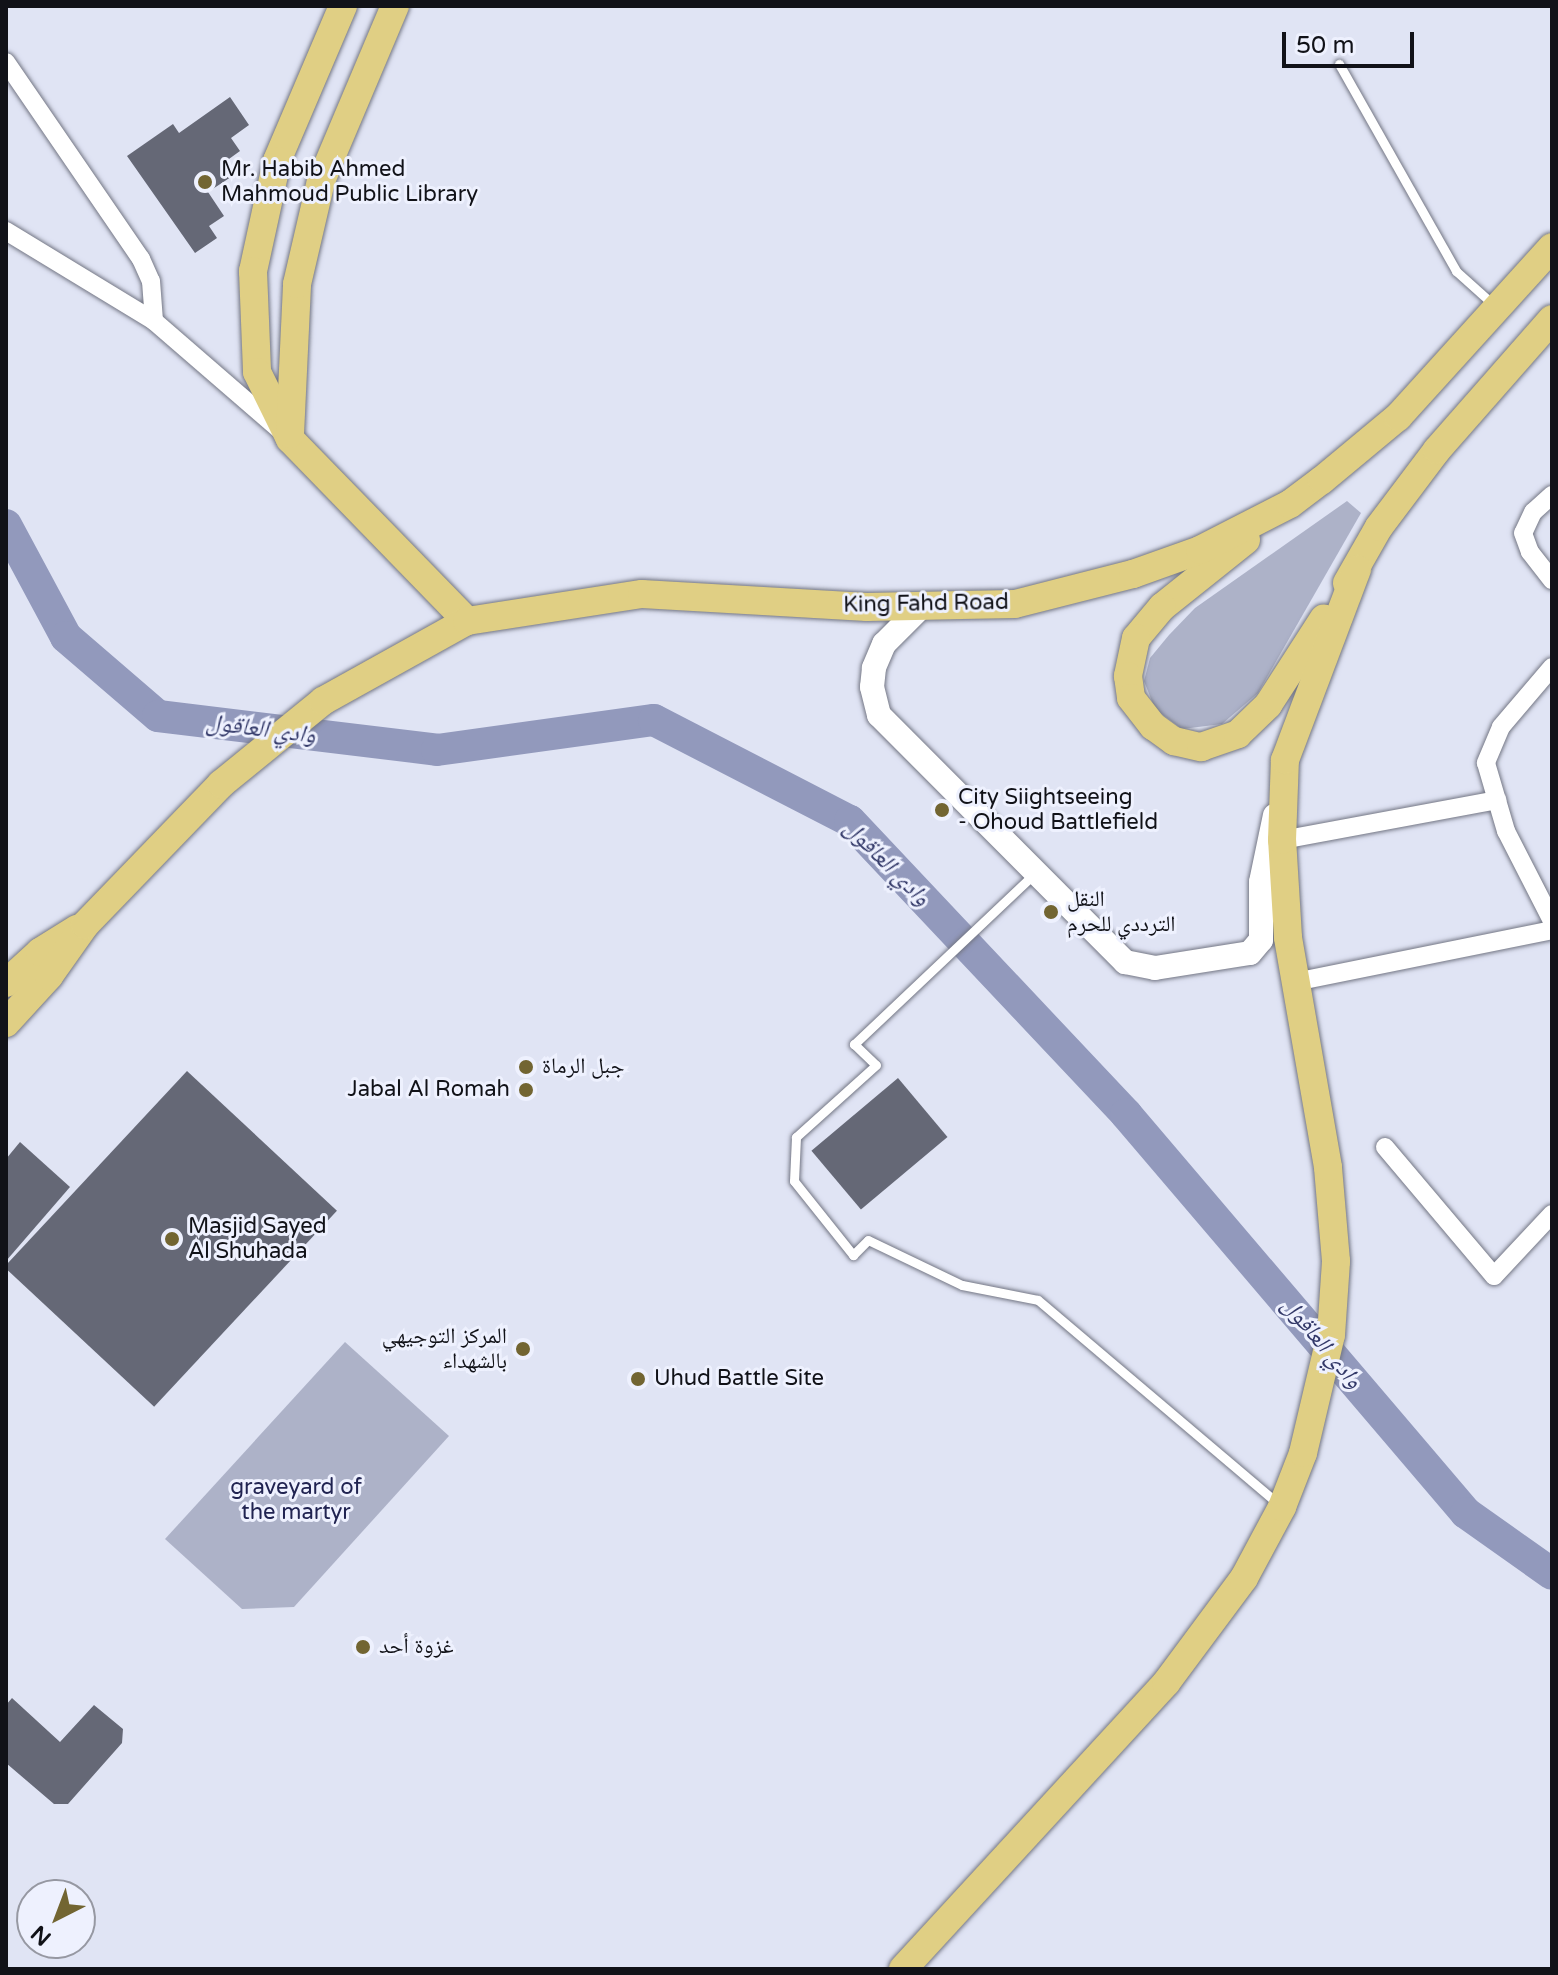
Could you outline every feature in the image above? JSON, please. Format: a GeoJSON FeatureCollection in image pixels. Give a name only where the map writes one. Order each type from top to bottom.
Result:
{"type":"FeatureCollection","features":[{"type":"Feature","properties":{"kind":"main road"},"geometry":{"type":"LineString","coordinates":[[343,6],[277,161],[253,271],[257,372],[290,439],[467,621]]}},
{"type":"Feature","properties":{"kind":"main road"},"geometry":{"type":"LineString","coordinates":[[290,439],[297,284],[321,181],[395,6]]}},
{"type":"Feature","properties":{"kind":"main road","name":"King Fahd Road"},"geometry":{"type":"LineString","coordinates":[[85,925],[221,784],[323,701],[467,621],[642,594],[921,607],[1015,604],[1133,574],[1200,550],[1290,504],[1398,417],[1552,247]]}},
{"type":"Feature","properties":{"kind":"main road"},"geometry":{"type":"LineString","coordinates":[[1290,504],[1162,607],[1136,638],[1128,676],[1131,698],[1153,726],[1174,741],[1201,747],[1238,734],[1268,705],[1357,569],[1379,527],[1437,450],[1552,319]]}},
{"type":"Feature","properties":{"kind":"main road"},"geometry":{"type":"LineString","coordinates":[[903,1969],[1166,1683],[1244,1578],[1282,1507],[1303,1453],[1331,1335],[1336,1261],[1328,1167],[1295,982],[1282,840],[1285,760],[1357,569]]}},
{"type":"Feature","properties":{"kind":"main road"},"geometry":{"type":"LineString","coordinates":[[6,983],[40,952],[85,925]]}},
{"type":"Feature","properties":{"kind":"main road"},"geometry":{"type":"LineString","coordinates":[[6,1023],[49,976],[85,925]]}},
{"type":"Feature","properties":{"kind":"street"},"geometry":{"type":"LineString","coordinates":[[6,62],[141,259],[151,281],[154,321]]}},
{"type":"Feature","properties":{"kind":"street"},"geometry":{"type":"LineString","coordinates":[[6,231],[154,321],[290,439]]}},
{"type":"Feature","properties":{"kind":"street"},"geometry":{"type":"LineString","coordinates":[[1552,495],[1533,512],[1523,533],[1530,552],[1552,580]]}},
{"type":"Feature","properties":{"kind":"street"},"geometry":{"type":"LineString","coordinates":[[921,607],[884,644],[874,668],[879,715],[1125,962],[1155,968],[1250,953],[1261,940],[1261,882],[1285,760]]}},
{"type":"Feature","properties":{"kind":"street"},"geometry":{"type":"LineString","coordinates":[[1552,667],[1501,727],[1486,763],[1506,831],[1552,921]]}},
{"type":"Feature","properties":{"kind":"street"},"geometry":{"type":"LineString","coordinates":[[1282,840],[1497,800]]}},
{"type":"Feature","properties":{"kind":"street"},"geometry":{"type":"LineString","coordinates":[[1295,982],[1552,930]]}},
{"type":"Feature","properties":{"kind":"street"},"geometry":{"type":"LineString","coordinates":[[1385,1147],[1494,1276],[1552,1214]]}},
{"type":"Feature","properties":{"kind":"lane"},"geometry":{"type":"LineString","coordinates":[[1339,64],[1456,271],[1498,309]]}},
{"type":"Feature","properties":{"kind":"lane"},"geometry":{"type":"LineString","coordinates":[[1034,874],[854,1044],[876,1065],[796,1137],[794,1181],[853,1255],[868,1240],[962,1285],[1038,1300],[1282,1507]]}},
{"type":"Feature","properties":{"kind":"green space"},"geometry":{"type":"Polygon","coordinates":[[[1347,501],[1361,513],[1258,693],[1222,724],[1182,729],[1155,709],[1144,681],[1150,658],[1169,635],[1195,608],[1347,501]]]}},
{"type":"Feature","properties":{"kind":"green space","name":"graveyard of the martyr"},"geometry":{"type":"Polygon","coordinates":[[[345,1342],[449,1436],[294,1607],[242,1609],[165,1539],[345,1342]]]}},
{"type":"Feature","properties":{"kind":"building"},"geometry":{"type":"Polygon","coordinates":[[[230,97],[249,125],[231,138],[240,151],[222,164],[231,177],[208,192],[224,216],[209,226],[217,238],[195,253],[127,156],[173,124],[179,133],[230,97]]]}},
{"type":"Feature","properties":{"kind":"building","name":"Masjid Sayed Al Shuhada"},"geometry":{"type":"Polygon","coordinates":[[[187,1071],[337,1211],[154,1407],[6,1269],[6,1265],[187,1071]]]}},
{"type":"Feature","properties":{"kind":"building"},"geometry":{"type":"Polygon","coordinates":[[[898,1078],[947,1137],[861,1210],[811,1151],[898,1078]]]}},
{"type":"Feature","properties":{"kind":"building"},"geometry":{"type":"Polygon","coordinates":[[[20,1142],[70,1187],[6,1261],[6,1159],[20,1142]]]}},
{"type":"Feature","properties":{"kind":"building"},"geometry":{"type":"Polygon","coordinates":[[[12,1698],[60,1742],[94,1705],[123,1729],[122,1743],[68,1804],[54,1804],[6,1763],[6,1705],[12,1698]]]}},
{"type":"Feature","properties":{"kind":"waterway","name":"وادي العاقول"},"geometry":{"type":"LineString","coordinates":[[6,525],[66,637],[158,716],[437,750],[654,720],[850,821],[1126,1114],[1466,1513],[1552,1574]]}},
{"type":"Feature","properties":{"kind":"place","name":"Mr. Habib Ahmed Mahmoud Public Library"},"geometry":{"type":"Point","coordinates":[205,182]}},
{"type":"Feature","properties":{"kind":"place","name":"City Siightseeing - Ohoud Battlefield"},"geometry":{"type":"Point","coordinates":[942,810]}},
{"type":"Feature","properties":{"kind":"place","name":"النقل الترددي للحرم"},"geometry":{"type":"Point","coordinates":[1051,912]}},
{"type":"Feature","properties":{"kind":"place","name":"جبل الرماة"},"geometry":{"type":"Point","coordinates":[526,1067]}},
{"type":"Feature","properties":{"kind":"place","name":"Jabal Al Romah"},"geometry":{"type":"Point","coordinates":[526,1090]}},
{"type":"Feature","properties":{"kind":"place","name":"Masjid Sayed Al Shuhada"},"geometry":{"type":"Point","coordinates":[172,1239]}},
{"type":"Feature","properties":{"kind":"place","name":"المركز التوجيهي بالشهداء"},"geometry":{"type":"Point","coordinates":[523,1349]}},
{"type":"Feature","properties":{"kind":"place","name":"Uhud Battle Site"},"geometry":{"type":"Point","coordinates":[638,1379]}},
{"type":"Feature","properties":{"kind":"place","name":"غزوة أحد"},"geometry":{"type":"Point","coordinates":[363,1647]}}]}
